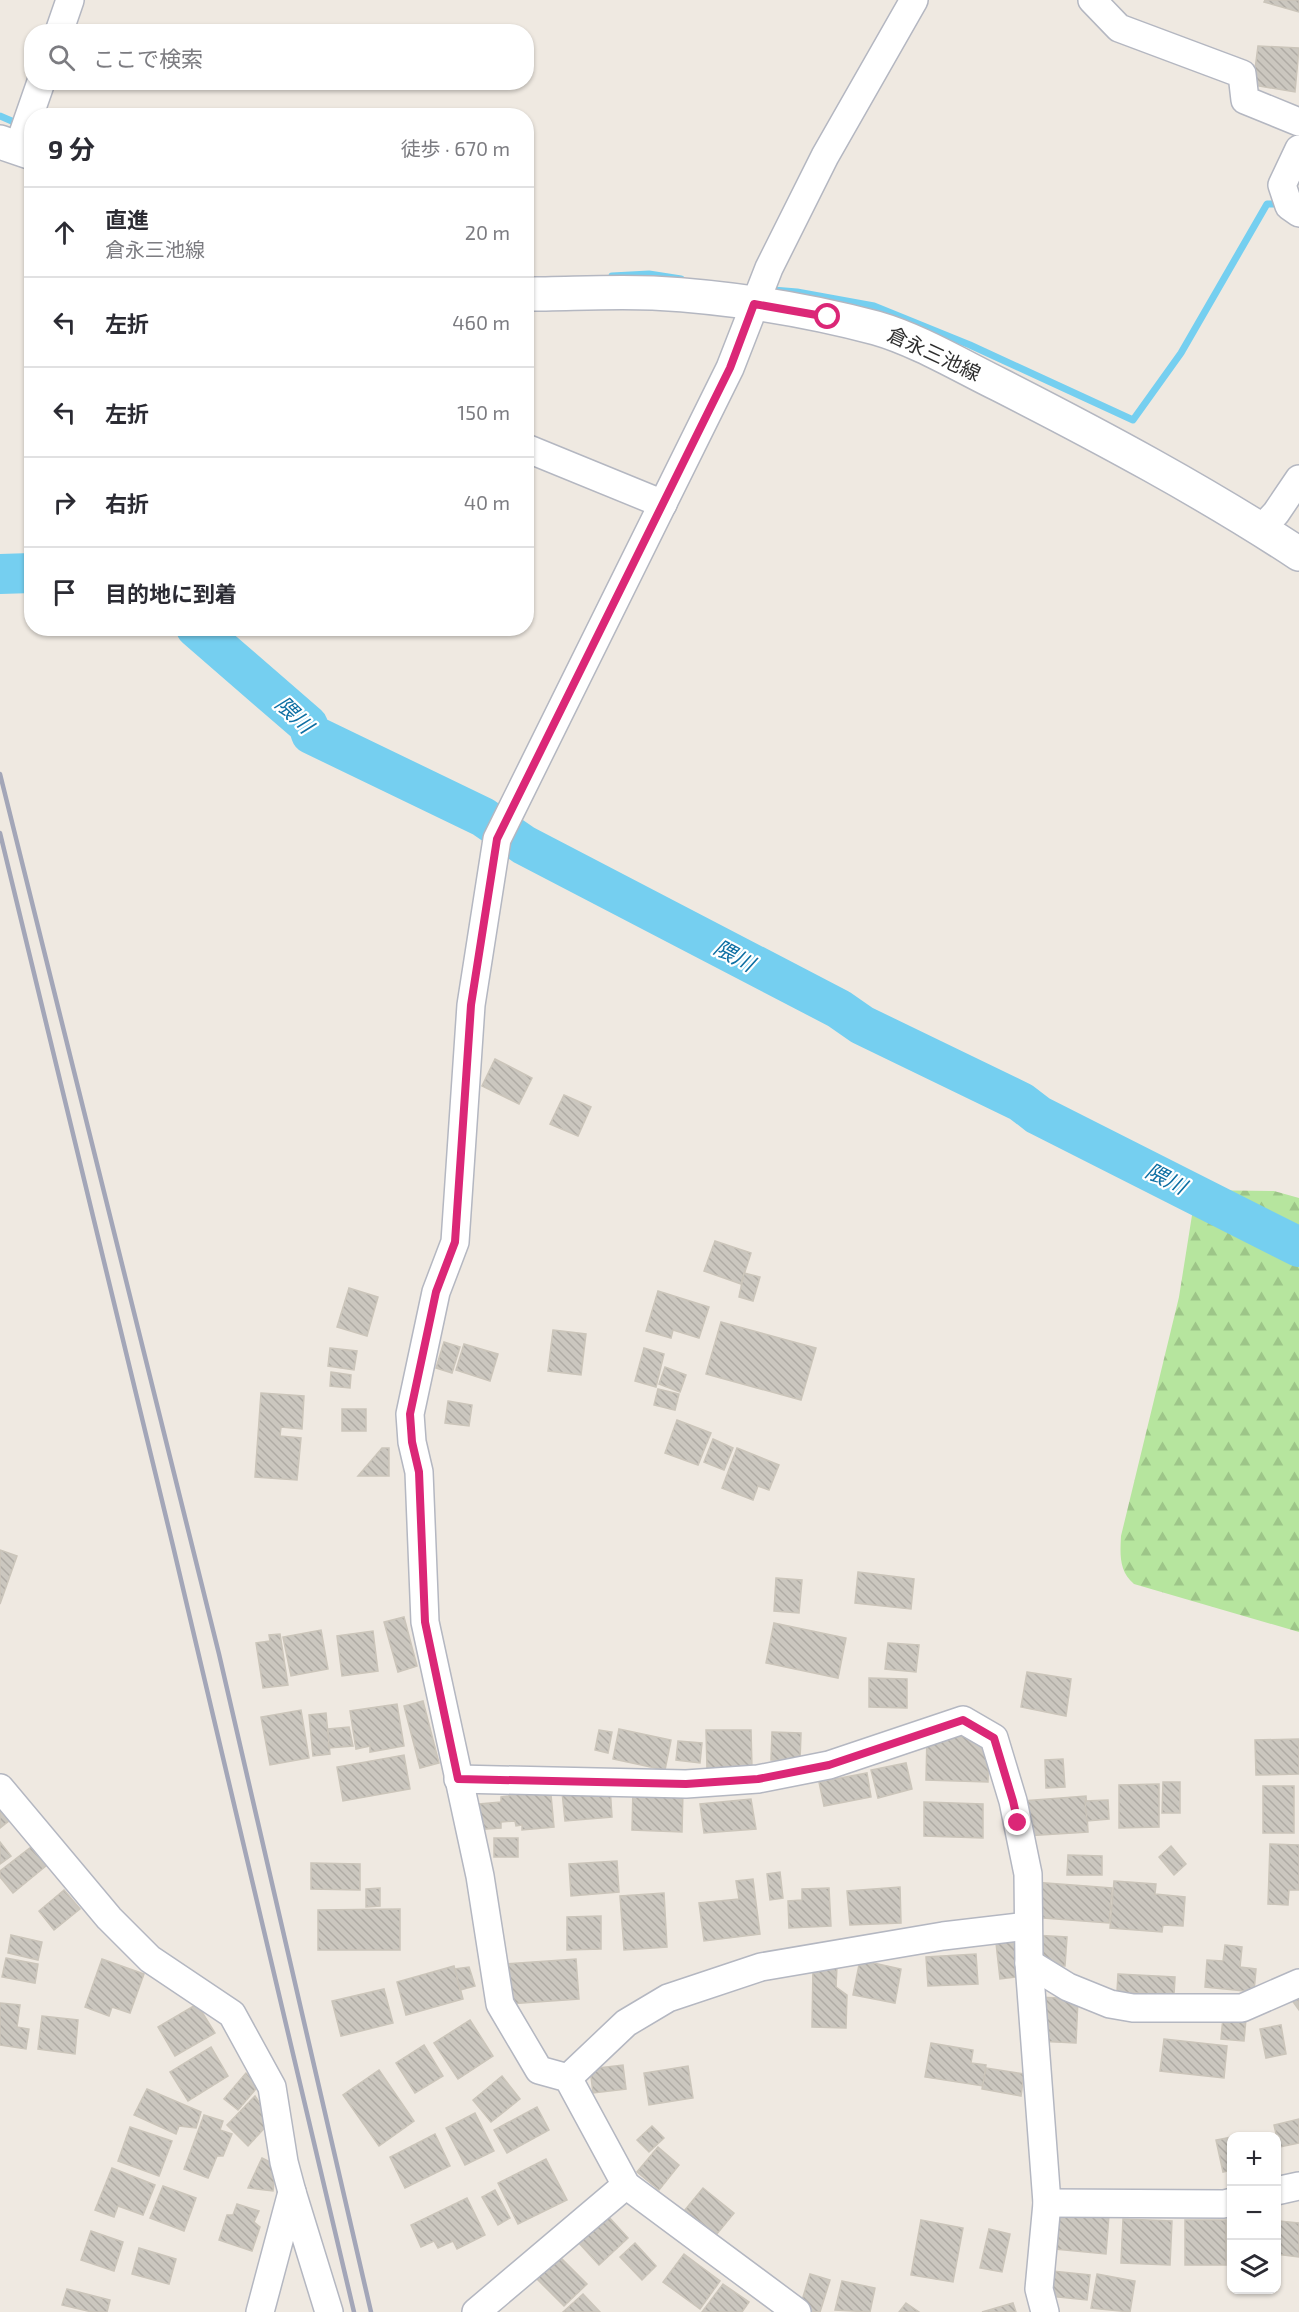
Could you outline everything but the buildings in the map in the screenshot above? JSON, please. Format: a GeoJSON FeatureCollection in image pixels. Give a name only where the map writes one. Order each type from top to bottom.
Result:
{"type":"FeatureCollection","features":[{"type":"Feature","properties":{"kind":"main road","name":"倉永三池線"},"geometry":{"type":"LineString","coordinates":[[534,294],[651,293],[716,298],[828,317],[879,329],[930,350],[1065,418],[1261,529],[1299,554]]}},
{"type":"Feature","properties":{"kind":"street"},"geometry":{"type":"LineString","coordinates":[[61,24],[69,0]]}},
{"type":"Feature","properties":{"kind":"street"},"geometry":{"type":"LineString","coordinates":[[797,2312],[767,2303],[626,2185],[568,2078],[539,2070],[500,2004],[480,1876],[425,1622],[419,1472],[412,1442],[410,1414],[436,1292],[455,1242],[471,1005],[497,839],[730,368],[769,268],[825,156],[914,0]]}},
{"type":"Feature","properties":{"kind":"street"},"geometry":{"type":"LineString","coordinates":[[1092,0],[1119,28],[1242,74],[1245,100],[1299,122]]}},
{"type":"Feature","properties":{"kind":"street"},"geometry":{"type":"LineString","coordinates":[[31,108],[38,90]]}},
{"type":"Feature","properties":{"kind":"street"},"geometry":{"type":"LineString","coordinates":[[16,148],[24,127]]}},
{"type":"Feature","properties":{"kind":"street"},"geometry":{"type":"LineString","coordinates":[[1299,149],[1282,184],[1289,206],[1299,213]]}},
{"type":"Feature","properties":{"kind":"street"},"geometry":{"type":"LineString","coordinates":[[534,451],[663,504]]}},
{"type":"Feature","properties":{"kind":"street"},"geometry":{"type":"LineString","coordinates":[[1261,529],[1276,513],[1299,479]]}},
{"type":"Feature","properties":{"kind":"street"},"geometry":{"type":"LineString","coordinates":[[458,1779],[686,1784],[758,1779],[829,1765],[963,1720],[994,1738],[1013,1801],[1028,1874],[1029,1963],[1047,2203],[1039,2289],[1045,2312]]}},
{"type":"Feature","properties":{"kind":"street"},"geometry":{"type":"LineString","coordinates":[[0,1788],[109,1918],[150,1959],[232,2014],[272,2087],[291,2192],[329,2312]]}},
{"type":"Feature","properties":{"kind":"street"},"geometry":{"type":"LineString","coordinates":[[568,2078],[626,2023],[668,1998],[761,1968],[944,1936],[1028,1926]]}},
{"type":"Feature","properties":{"kind":"street"},"geometry":{"type":"LineString","coordinates":[[1029,1963],[1068,1987],[1110,2004],[1133,2008],[1242,2008],[1299,1983]]}},
{"type":"Feature","properties":{"kind":"street"},"geometry":{"type":"LineString","coordinates":[[476,2312],[626,2185]]}},
{"type":"Feature","properties":{"kind":"street"},"geometry":{"type":"LineString","coordinates":[[1281,2190],[1299,2186]]}},
{"type":"Feature","properties":{"kind":"street"},"geometry":{"type":"LineString","coordinates":[[260,2312],[291,2192]]}},
{"type":"Feature","properties":{"kind":"street"},"geometry":{"type":"LineString","coordinates":[[1047,2203],[1227,2203]]}},
{"type":"Feature","properties":{"kind":"green space"},"geometry":{"type":"Polygon","coordinates":[[[1196,1190],[1274,1191],[1299,1198],[1299,1632],[1134,1584],[1123,1568],[1120,1550],[1121,1536],[1179,1297],[1196,1190]]]}},
{"type":"Feature","properties":{"kind":"waterway"},"geometry":{"type":"LineString","coordinates":[[0,116],[21,125]]}},
{"type":"Feature","properties":{"kind":"waterway"},"geometry":{"type":"LineString","coordinates":[[773,290],[874,306],[970,345],[1133,420],[1181,353],[1267,204],[1282,204]]}},
{"type":"Feature","properties":{"kind":"waterway"},"geometry":{"type":"LineString","coordinates":[[612,276],[649,274],[681,279]]}},
{"type":"Feature","properties":{"kind":"waterway","name":"隈川"},"geometry":{"type":"LineString","coordinates":[[0,574],[24,573]]}},
{"type":"Feature","properties":{"kind":"waterway","name":"隈川"},"geometry":{"type":"LineString","coordinates":[[205,636],[308,725],[311,734],[483,817],[524,845],[839,1009],[862,1025],[1021,1102],[1038,1115],[1299,1247]]}},
{"type":"Feature","properties":{"kind":"railway"},"geometry":{"type":"LineString","coordinates":[[0,774],[219,1654],[371,2312]]}},
{"type":"Feature","properties":{"kind":"railway"},"geometry":{"type":"LineString","coordinates":[[0,833],[173,1546],[354,2312]]}},
{"type":"Feature","properties":{"kind":"route"},"geometry":{"type":"LineString","coordinates":[[828,317],[754,304],[730,368],[497,839],[471,1005],[455,1242],[436,1292],[410,1414],[412,1442],[419,1472],[425,1622],[458,1779],[686,1784],[758,1779],[829,1765],[963,1720],[994,1738],[1018,1823]]}}]}
